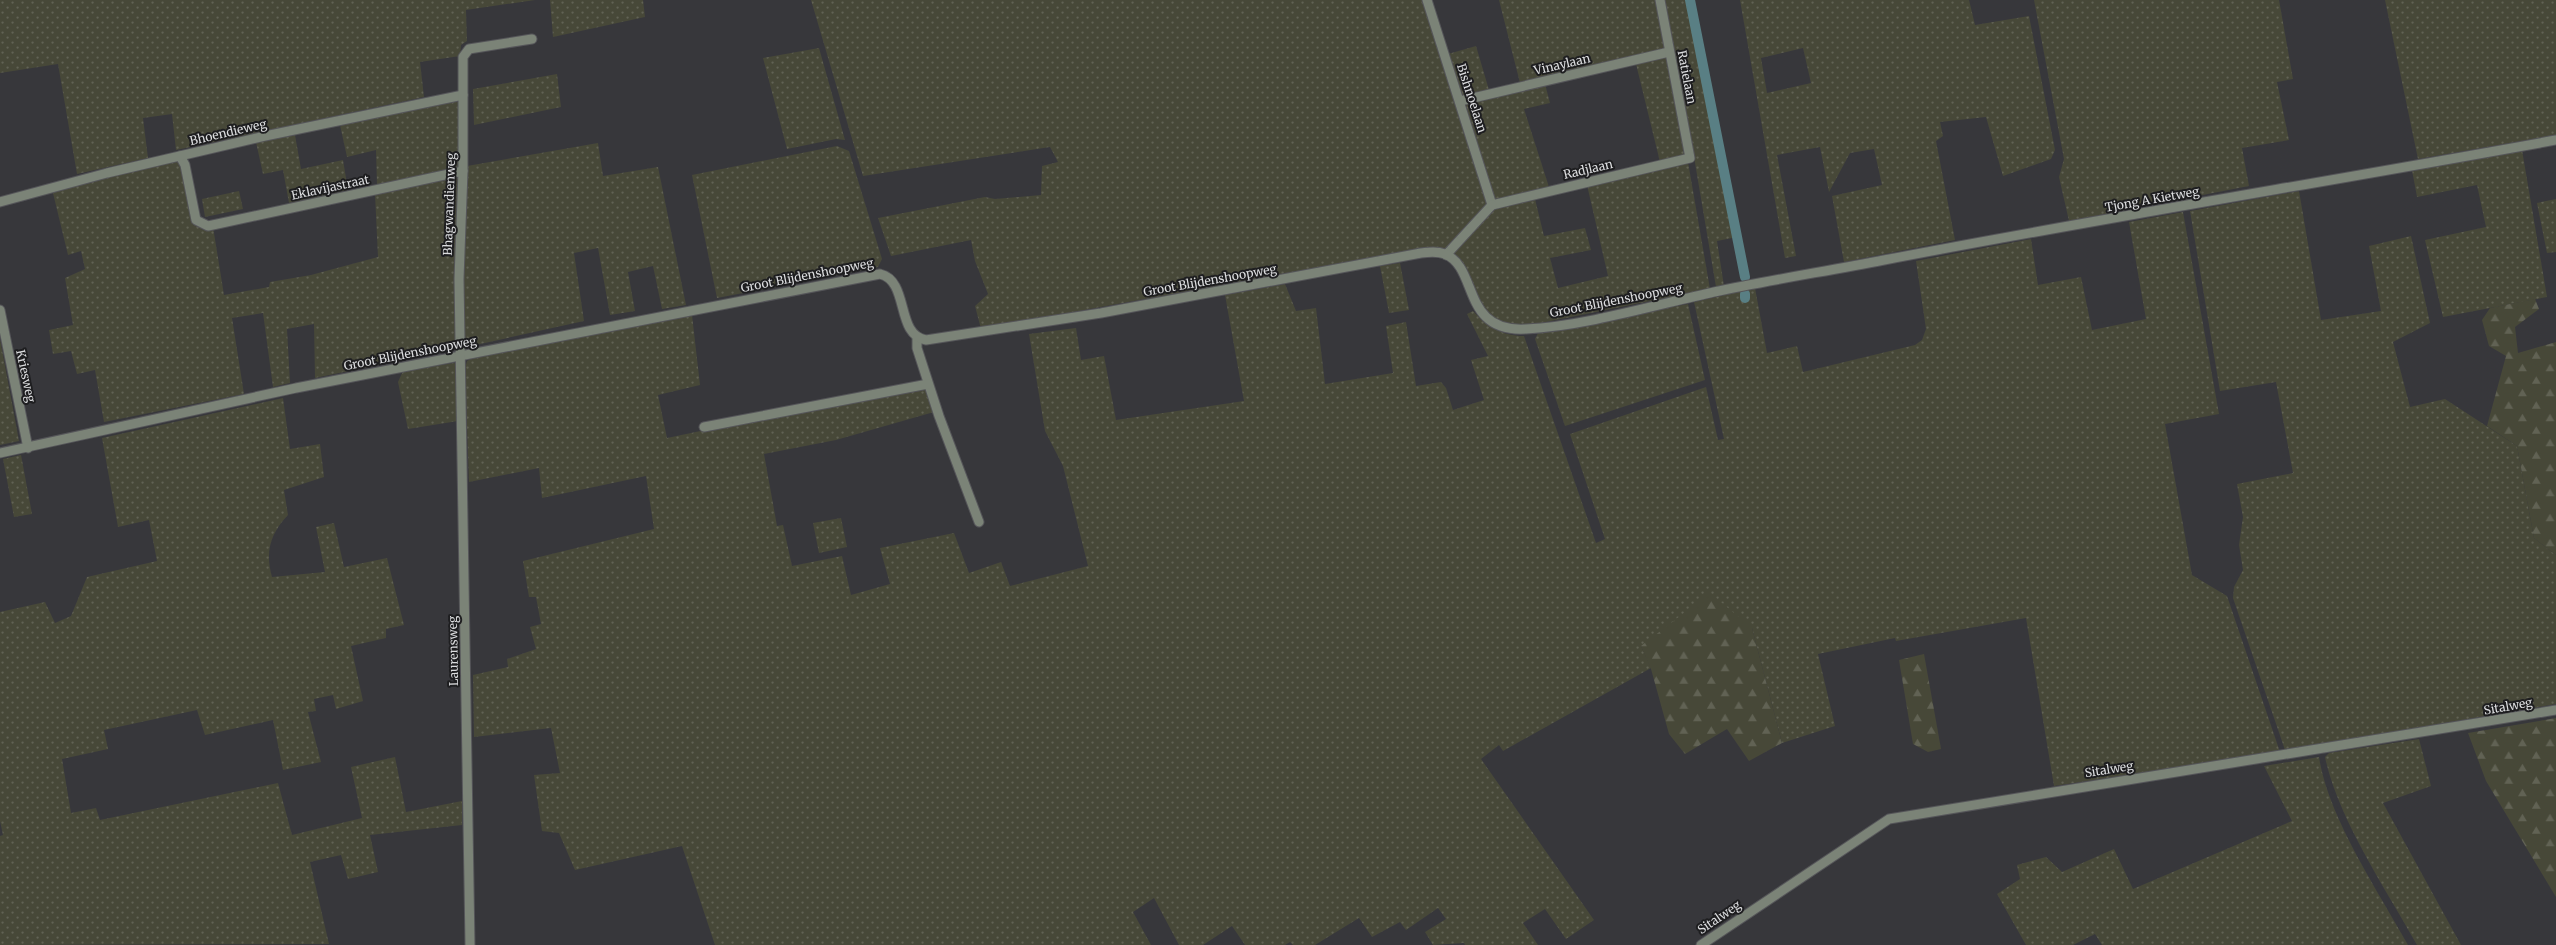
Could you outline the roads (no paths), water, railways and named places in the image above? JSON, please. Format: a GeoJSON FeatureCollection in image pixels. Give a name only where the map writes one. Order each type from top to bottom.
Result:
{"type":"FeatureCollection","features":[{"type":"Feature","properties":{"kind":"street","name":"Bishnoelaan"},"geometry":{"type":"LineString","coordinates":[[1428,0],[1492,204]]}},
{"type":"Feature","properties":{"kind":"street","name":"Ratielaan"},"geometry":{"type":"LineString","coordinates":[[1660,0],[1690,158]]}},
{"type":"Feature","properties":{"kind":"street","name":"Bhagwandienweg"},"geometry":{"type":"LineString","coordinates":[[459,357],[459,279],[463,171],[463,57],[469,49],[532,39]]}},
{"type":"Feature","properties":{"kind":"street","name":"Vinaylaan"},"geometry":{"type":"LineString","coordinates":[[1460,101],[1669,52]]}},
{"type":"Feature","properties":{"kind":"street","name":"Bhoendieweg"},"geometry":{"type":"LineString","coordinates":[[0,202],[180,156],[388,109],[464,95]]}},
{"type":"Feature","properties":{"kind":"street","name":"Tjong A Kietweg"},"geometry":{"type":"LineString","coordinates":[[1752,285],[1957,246],[2556,140]]}},
{"type":"Feature","properties":{"kind":"street","name":"Eklavijastraat"},"geometry":{"type":"LineString","coordinates":[[180,156],[185,165],[196,220],[202,225],[208,226],[463,171]]}},
{"type":"Feature","properties":{"kind":"street","name":"Radjlaan"},"geometry":{"type":"LineString","coordinates":[[1492,204],[1690,158]]}},
{"type":"Feature","properties":{"kind":"street"},"geometry":{"type":"LineString","coordinates":[[1446,255],[1492,204]]}},
{"type":"Feature","properties":{"kind":"street","name":"Groot Blijdenshoopweg"},"geometry":{"type":"LineString","coordinates":[[0,453],[296,388],[880,274],[891,279],[896,287],[911,332],[917,339],[926,340],[1102,313],[1421,253],[1446,255],[1455,262],[1476,304],[1486,317],[1503,327],[1515,329],[1558,325],[1752,285]]}},
{"type":"Feature","properties":{"kind":"street","name":"Kriesweg"},"geometry":{"type":"LineString","coordinates":[[0,310],[28,448]]}},
{"type":"Feature","properties":{"kind":"street"},"geometry":{"type":"LineString","coordinates":[[917,339],[916,348],[928,384],[979,522]]}},
{"type":"Feature","properties":{"kind":"street","name":"Laurensweg"},"geometry":{"type":"LineString","coordinates":[[459,357],[464,500],[470,945]]}},
{"type":"Feature","properties":{"kind":"street"},"geometry":{"type":"LineString","coordinates":[[704,427],[928,384]]}},
{"type":"Feature","properties":{"kind":"street","name":"Sitalweg"},"geometry":{"type":"LineString","coordinates":[[1701,945],[1889,819],[2556,710]]}},
{"type":"Feature","properties":{"kind":"waterway"},"geometry":{"type":"LineString","coordinates":[[1690,0],[1745,277]]}}]}
